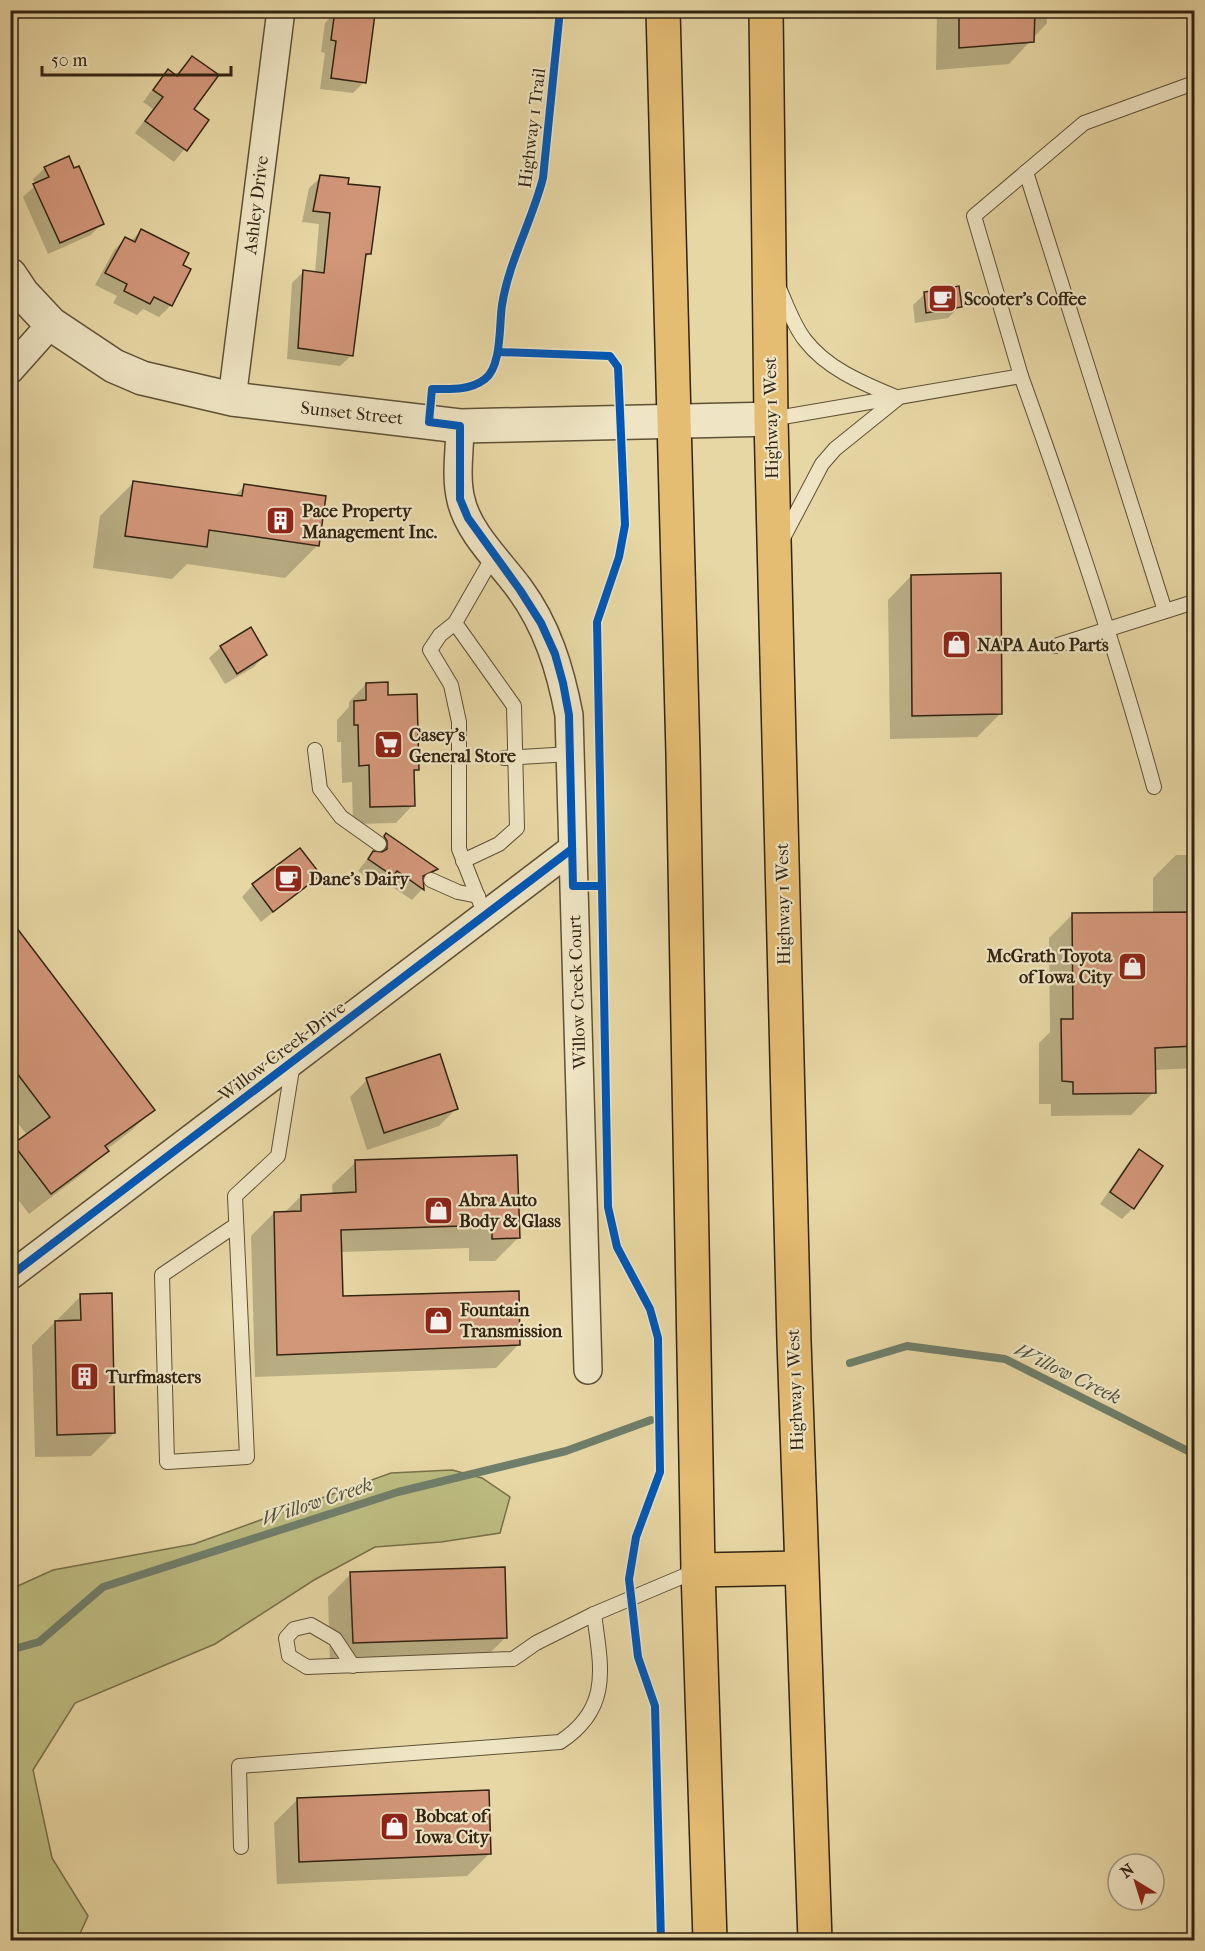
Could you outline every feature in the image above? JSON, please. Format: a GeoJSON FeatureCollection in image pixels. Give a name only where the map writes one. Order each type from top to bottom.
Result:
{"type":"FeatureCollection","features":[{"type":"Feature","properties":{"kind":"main road"},"geometry":{"type":"LineString","coordinates":[[663,10],[675,422],[698,1570],[710,1941]]}},
{"type":"Feature","properties":{"kind":"main road","name":"Highway 1 West"},"geometry":{"type":"LineString","coordinates":[[766,10],[774,553],[800,1568],[815,1941]]}},
{"type":"Feature","properties":{"kind":"main road"},"geometry":{"type":"LineString","coordinates":[[698,1570],[800,1568]]}},
{"type":"Feature","properties":{"kind":"street","name":"Ashley Drive"},"geometry":{"type":"LineString","coordinates":[[232,399],[281,10]]}},
{"type":"Feature","properties":{"kind":"street","name":"Sunset Street"},"geometry":{"type":"LineString","coordinates":[[10,275],[22,293],[51,324],[105,361],[142,378],[232,399],[460,426],[771,419]]}},
{"type":"Feature","properties":{"kind":"street"},"geometry":{"type":"LineString","coordinates":[[10,370],[51,324]]}},
{"type":"Feature","properties":{"kind":"street","name":"Willow Creek Court"},"geometry":{"type":"LineString","coordinates":[[460,426],[460,499],[468,518],[541,623],[555,654],[569,715],[588,1370]]}},
{"type":"Feature","properties":{"kind":"street","name":"Willow Creek Drive"},"geometry":{"type":"LineString","coordinates":[[10,1275],[293,1061],[481,905],[572,849]]}},
{"type":"Feature","properties":{"kind":"lane"},"geometry":{"type":"LineString","coordinates":[[1154,787],[1108,629],[1021,376],[974,216],[1084,123],[1194,83]]}},
{"type":"Feature","properties":{"kind":"lane"},"geometry":{"type":"LineString","coordinates":[[1026,172],[1165,611]]}},
{"type":"Feature","properties":{"kind":"lane"},"geometry":{"type":"LineString","coordinates":[[768,267],[804,339],[852,378],[898,398]]}},
{"type":"Feature","properties":{"kind":"lane"},"geometry":{"type":"LineString","coordinates":[[771,419],[1021,376]]}},
{"type":"Feature","properties":{"kind":"lane"},"geometry":{"type":"LineString","coordinates":[[774,553],[798,513],[822,464],[853,433],[898,398]]}},
{"type":"Feature","properties":{"kind":"lane"},"geometry":{"type":"LineString","coordinates":[[481,905],[458,839],[459,722],[451,686],[430,650],[440,635],[455,623],[494,555]]}},
{"type":"Feature","properties":{"kind":"lane"},"geometry":{"type":"LineString","coordinates":[[1055,646],[1194,602]]}},
{"type":"Feature","properties":{"kind":"lane"},"geometry":{"type":"LineString","coordinates":[[455,623],[514,706],[510,757],[517,828],[499,844],[464,861]]}},
{"type":"Feature","properties":{"kind":"lane"},"geometry":{"type":"LineString","coordinates":[[315,750],[320,789],[341,817],[379,844]]}},
{"type":"Feature","properties":{"kind":"lane"},"geometry":{"type":"LineString","coordinates":[[510,757],[570,754]]}},
{"type":"Feature","properties":{"kind":"lane"},"geometry":{"type":"LineString","coordinates":[[431,880],[481,905]]}},
{"type":"Feature","properties":{"kind":"lane"},"geometry":{"type":"LineString","coordinates":[[236,1225],[162,1275],[167,1462],[247,1457],[235,1196],[278,1156],[293,1061]]}},
{"type":"Feature","properties":{"kind":"lane"},"geometry":{"type":"LineString","coordinates":[[353,1666],[335,1639],[310,1625],[294,1629],[286,1638],[289,1656],[307,1667],[353,1666],[513,1659],[536,1643],[594,1614],[698,1570]]}},
{"type":"Feature","properties":{"kind":"lane"},"geometry":{"type":"LineString","coordinates":[[241,1847],[239,1766],[560,1742],[577,1731],[597,1702],[602,1675],[594,1614]]}},
{"type":"Feature","properties":{"kind":"shaded area"},"geometry":{"type":"Polygon","coordinates":[[[452,1470],[482,1478],[510,1497],[500,1533],[441,1542],[375,1547],[314,1580],[215,1644],[75,1703],[33,1770],[52,1858],[88,1916],[77,1940],[11,1940],[11,1589],[53,1570],[194,1544],[391,1473],[452,1470]]]}},
{"type":"Feature","properties":{"kind":"building"},"geometry":{"type":"Polygon","coordinates":[[[335,10],[375,14],[366,83],[331,78],[336,41],[331,40],[335,10]]]}},
{"type":"Feature","properties":{"kind":"building"},"geometry":{"type":"Polygon","coordinates":[[[959,10],[1035,10],[1034,42],[959,48],[959,10]]]}},
{"type":"Feature","properties":{"kind":"building"},"geometry":{"type":"Polygon","coordinates":[[[192,56],[219,75],[194,109],[209,120],[187,151],[145,121],[163,97],[153,90],[168,69],[177,76],[192,56]]]}},
{"type":"Feature","properties":{"kind":"building"},"geometry":{"type":"Polygon","coordinates":[[[69,156],[74,168],[79,166],[104,224],[60,243],[33,184],[49,177],[44,167],[69,156]]]}},
{"type":"Feature","properties":{"kind":"building"},"geometry":{"type":"Polygon","coordinates":[[[320,175],[349,178],[348,184],[380,187],[371,254],[366,254],[353,356],[298,348],[303,270],[324,273],[330,213],[313,211],[320,175]]]}},
{"type":"Feature","properties":{"kind":"building"},"geometry":{"type":"Polygon","coordinates":[[[141,229],[189,253],[183,265],[191,269],[172,306],[154,297],[150,304],[124,291],[127,284],[105,273],[125,237],[135,242],[141,229]]]}},
{"type":"Feature","properties":{"kind":"building","name":"Scooter's Coffee"},"geometry":{"type":"Polygon","coordinates":[[[959,286],[962,307],[926,313],[924,292],[959,286]]]}},
{"type":"Feature","properties":{"kind":"building"},"geometry":{"type":"Polygon","coordinates":[[[133,481],[242,496],[244,484],[326,496],[319,546],[209,530],[207,547],[125,536],[133,481]]]}},
{"type":"Feature","properties":{"kind":"building","name":"NAPA Auto Parts"},"geometry":{"type":"Polygon","coordinates":[[[1001,573],[1002,714],[912,716],[911,575],[1001,573]]]}},
{"type":"Feature","properties":{"kind":"building"},"geometry":{"type":"Polygon","coordinates":[[[251,627],[267,655],[237,674],[220,646],[251,627]]]}},
{"type":"Feature","properties":{"kind":"building","name":"Casey's General Store"},"geometry":{"type":"Polygon","coordinates":[[[388,682],[388,695],[417,694],[419,770],[414,770],[415,806],[370,807],[369,765],[359,766],[358,725],[354,725],[354,701],[366,700],[366,683],[388,682]]]}},
{"type":"Feature","properties":{"kind":"building"},"geometry":{"type":"Polygon","coordinates":[[[386,833],[438,869],[423,876],[424,890],[397,871],[393,876],[368,859],[373,851],[382,852],[387,849],[384,836],[386,833]]]}},
{"type":"Feature","properties":{"kind":"building","name":"Dane's Dairy"},"geometry":{"type":"Polygon","coordinates":[[[300,848],[321,875],[273,912],[252,884],[300,848]]]}},
{"type":"Feature","properties":{"kind":"building","name":"McGrath Toyota of Iowa City"},"geometry":{"type":"Polygon","coordinates":[[[1194,912],[1194,1046],[1155,1048],[1156,1093],[1073,1094],[1073,1082],[1062,1081],[1061,1019],[1073,1019],[1072,913],[1194,912]]]}},
{"type":"Feature","properties":{"kind":"building"},"geometry":{"type":"Polygon","coordinates":[[[10,919],[155,1110],[105,1146],[109,1151],[51,1194],[13,1144],[50,1117],[10,1064],[10,919]]]}},
{"type":"Feature","properties":{"kind":"building"},"geometry":{"type":"Polygon","coordinates":[[[440,1054],[458,1109],[384,1133],[366,1078],[440,1054]]]}},
{"type":"Feature","properties":{"kind":"building"},"geometry":{"type":"Polygon","coordinates":[[[1139,1149],[1163,1166],[1134,1209],[1110,1192],[1139,1149]]]}},
{"type":"Feature","properties":{"kind":"building"},"geometry":{"type":"Polygon","coordinates":[[[517,1155],[520,1238],[492,1239],[492,1225],[341,1230],[343,1296],[519,1291],[520,1345],[277,1355],[274,1212],[301,1211],[301,1195],[356,1192],[355,1160],[517,1155]]]}},
{"type":"Feature","properties":{"kind":"building","name":"Turfmasters"},"geometry":{"type":"Polygon","coordinates":[[[112,1293],[115,1433],[57,1435],[55,1321],[81,1320],[80,1294],[112,1293]]]}},
{"type":"Feature","properties":{"kind":"building"},"geometry":{"type":"Polygon","coordinates":[[[505,1567],[507,1638],[353,1643],[350,1572],[505,1567]]]}},
{"type":"Feature","properties":{"kind":"building","name":"Bobcat of Iowa City"},"geometry":{"type":"Polygon","coordinates":[[[489,1790],[491,1854],[299,1862],[297,1798],[489,1790]]]}},
{"type":"Feature","properties":{"kind":"waterway","name":"Willow Creek"},"geometry":{"type":"LineString","coordinates":[[850,1363],[907,1346],[1005,1359],[1194,1454]]}},
{"type":"Feature","properties":{"kind":"waterway","name":"Willow Creek"},"geometry":{"type":"LineString","coordinates":[[10,1650],[39,1642],[103,1587],[398,1492],[566,1451],[651,1420]]}},
{"type":"Feature","properties":{"kind":"cycle path","name":"Highway 1 Trail"},"geometry":{"type":"LineString","coordinates":[[560,10],[543,178],[505,289],[499,345],[494,365],[485,379],[472,386],[432,389],[429,422],[460,426],[460,499],[468,518],[541,623],[555,654],[569,715],[573,886],[600,886]]}},
{"type":"Feature","properties":{"kind":"cycle path"},"geometry":{"type":"LineString","coordinates":[[498,352],[610,356],[618,367],[625,525],[619,557],[597,622],[608,1207],[617,1247],[650,1309],[658,1338],[660,1472],[636,1537],[629,1579],[638,1657],[655,1706],[661,1940]]}},
{"type":"Feature","properties":{"kind":"cycle path"},"geometry":{"type":"LineString","coordinates":[[10,1276],[572,849]]}},
{"type":"Feature","properties":{"kind":"place","name":"Scooter's Coffee"},"geometry":{"type":"Point","coordinates":[943,299]}},
{"type":"Feature","properties":{"kind":"place","name":"Pace Property Management Inc."},"geometry":{"type":"Point","coordinates":[281,521]}},
{"type":"Feature","properties":{"kind":"place","name":"NAPA Auto Parts"},"geometry":{"type":"Point","coordinates":[956,645]}},
{"type":"Feature","properties":{"kind":"place","name":"Casey's General Store"},"geometry":{"type":"Point","coordinates":[388,745]}},
{"type":"Feature","properties":{"kind":"place","name":"Dane's Dairy"},"geometry":{"type":"Point","coordinates":[288,879]}},
{"type":"Feature","properties":{"kind":"place","name":"McGrath Toyota of Iowa City"},"geometry":{"type":"Point","coordinates":[1133,966]}},
{"type":"Feature","properties":{"kind":"place","name":"Abra Auto Body & Glass"},"geometry":{"type":"Point","coordinates":[438,1210]}},
{"type":"Feature","properties":{"kind":"place","name":"Fountain Transmission"},"geometry":{"type":"Point","coordinates":[439,1320]}},
{"type":"Feature","properties":{"kind":"place","name":"Turfmasters"},"geometry":{"type":"Point","coordinates":[85,1377]}},
{"type":"Feature","properties":{"kind":"place","name":"Bobcat of Iowa City"},"geometry":{"type":"Point","coordinates":[394,1826]}}]}
